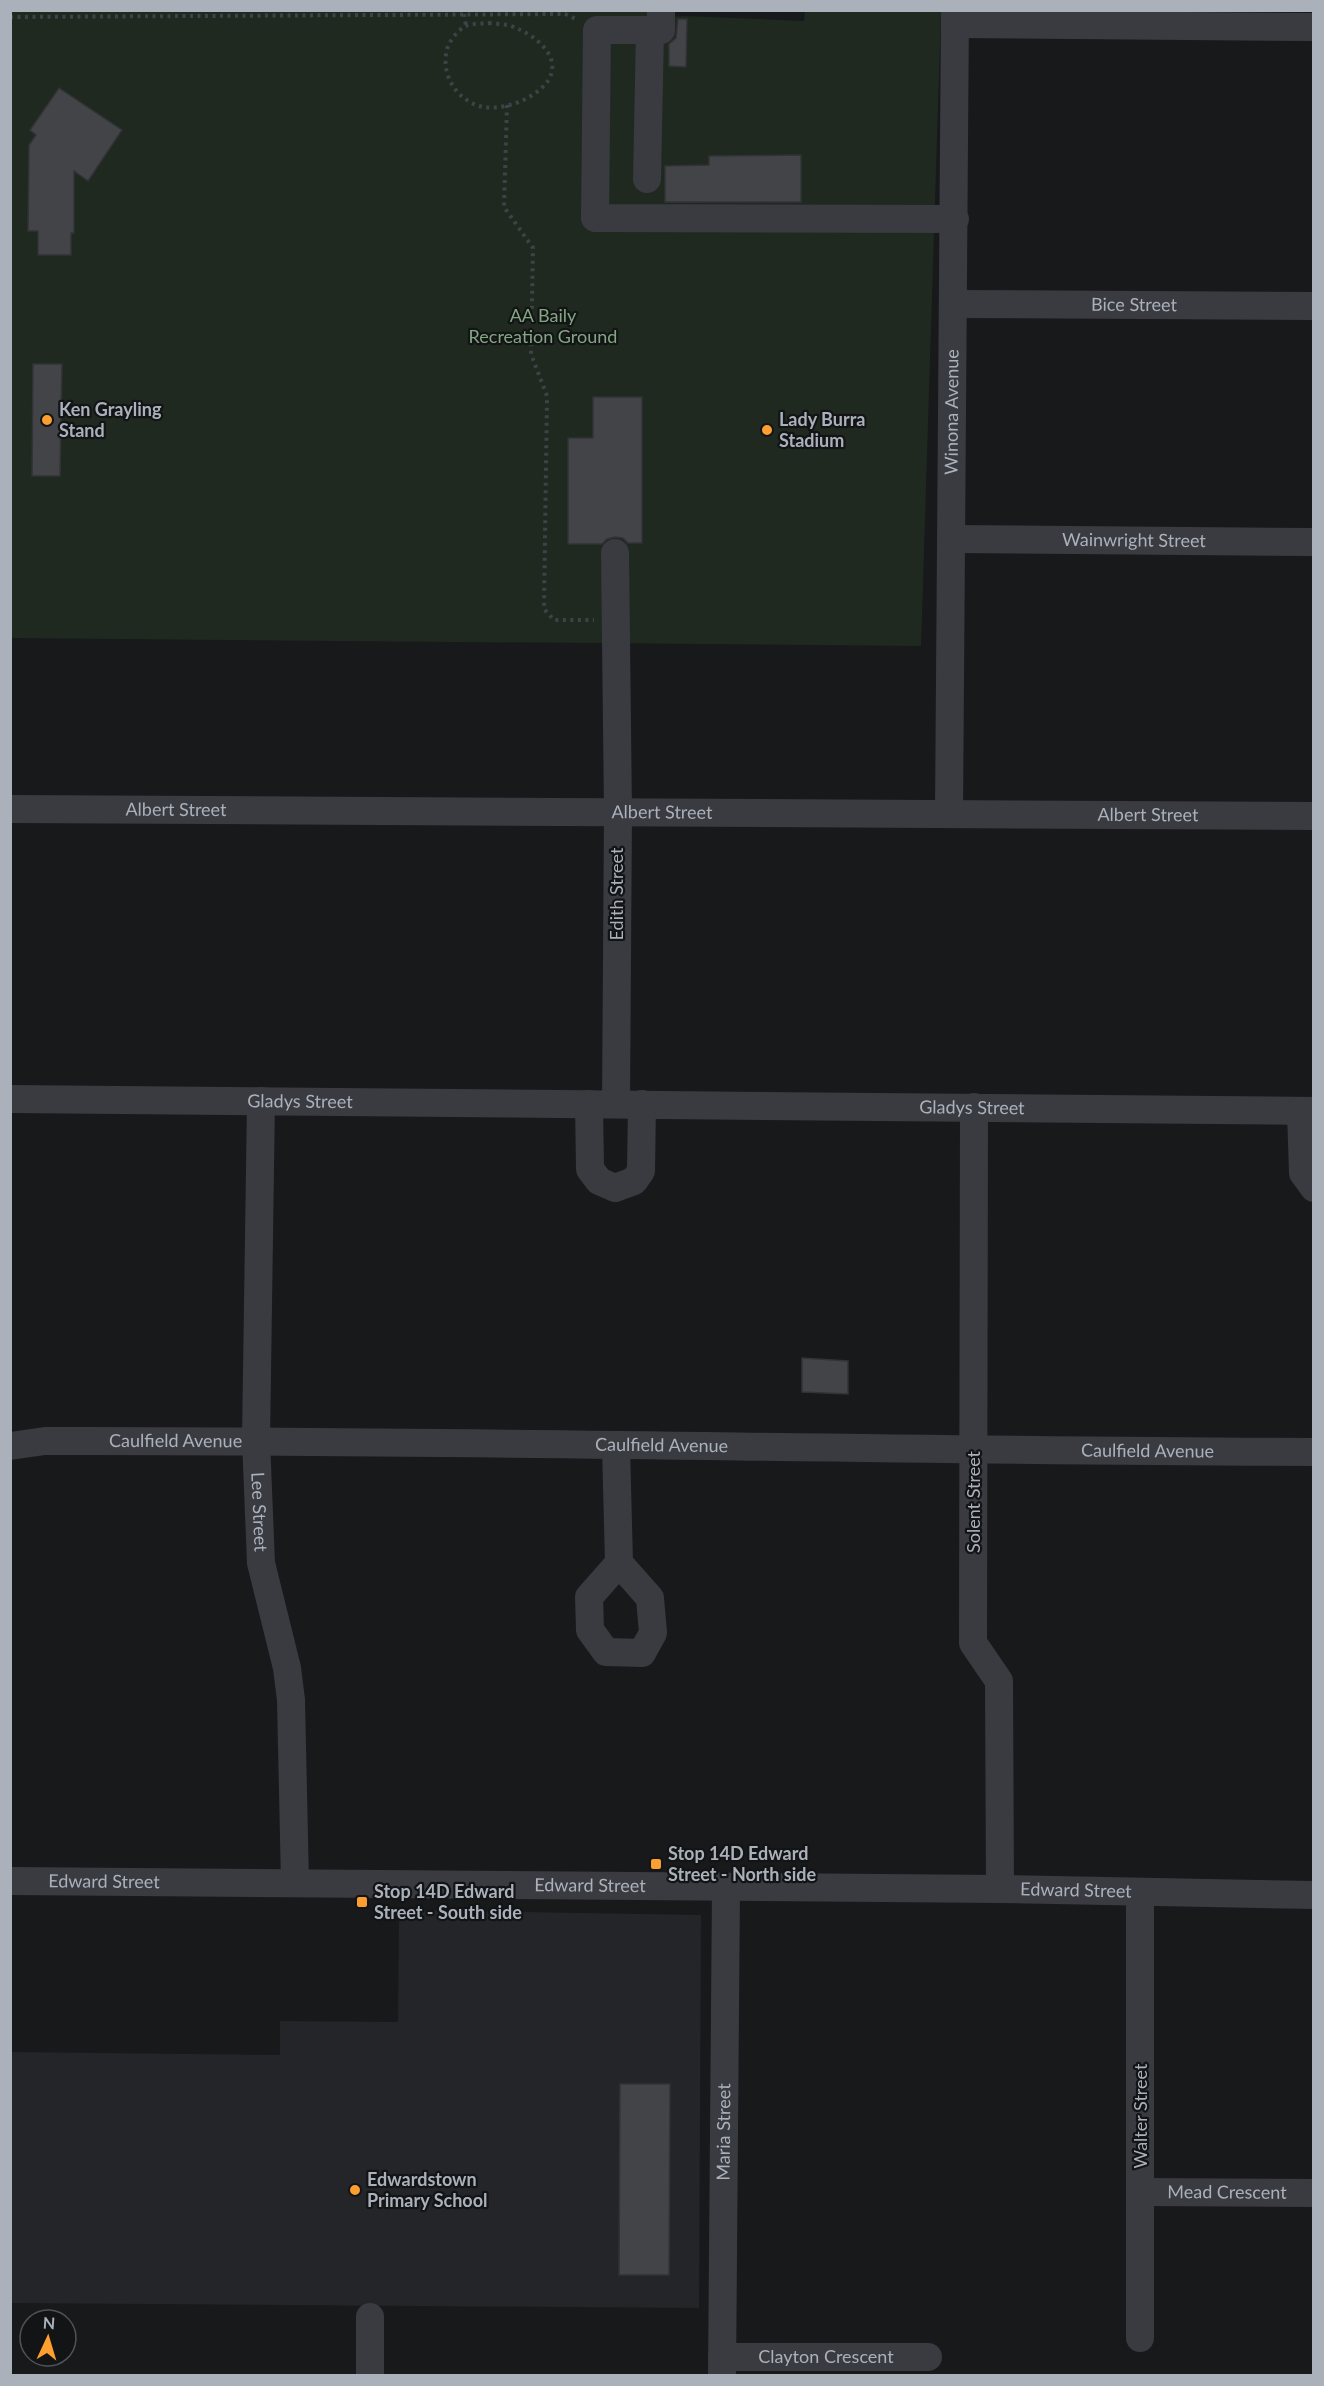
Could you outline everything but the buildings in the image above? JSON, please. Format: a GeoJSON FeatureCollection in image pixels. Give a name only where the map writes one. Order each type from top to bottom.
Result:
{"type":"FeatureCollection","features":[{"type":"Feature","properties":{"kind":"street"},"geometry":{"type":"LineString","coordinates":[[955,17],[1314,27]]}},
{"type":"Feature","properties":{"kind":"street","name":"Winona Avenue"},"geometry":{"type":"LineString","coordinates":[[949,814],[955,17]]}},
{"type":"Feature","properties":{"kind":"street"},"geometry":{"type":"LineString","coordinates":[[647,178],[655,20],[604,23],[595,218],[955,219]]}},
{"type":"Feature","properties":{"kind":"street","name":"Bice Street"},"geometry":{"type":"LineString","coordinates":[[954,304],[1314,306]]}},
{"type":"Feature","properties":{"kind":"street","name":"Wainwright Street"},"geometry":{"type":"LineString","coordinates":[[952,539],[1314,542]]}},
{"type":"Feature","properties":{"kind":"street","name":"Edith Street"},"geometry":{"type":"LineString","coordinates":[[615,553],[618,812],[616,1104]]}},
{"type":"Feature","properties":{"kind":"street","name":"Albert Street"},"geometry":{"type":"LineString","coordinates":[[10,809],[1314,816]]}},
{"type":"Feature","properties":{"kind":"street","name":"Gladys Street"},"geometry":{"type":"LineString","coordinates":[[10,1099],[1307,1111],[1303,1173],[1314,1188]]}},
{"type":"Feature","properties":{"kind":"street","name":"Lee Street"},"geometry":{"type":"LineString","coordinates":[[261,1101],[256,1440],[261,1563],[287,1668],[291,1700],[294,1883]]}},
{"type":"Feature","properties":{"kind":"street","name":"Solent Street"},"geometry":{"type":"LineString","coordinates":[[974,1107],[973,1643],[999,1681],[1000,1889]]}},
{"type":"Feature","properties":{"kind":"street","name":"Caulfield Avenue"},"geometry":{"type":"LineString","coordinates":[[10,1446],[45,1441],[256,1440],[975,1451],[1314,1452]]}},
{"type":"Feature","properties":{"kind":"street"},"geometry":{"type":"LineString","coordinates":[[616,1446],[619,1563]]}},
{"type":"Feature","properties":{"kind":"street","name":"Edward Street"},"geometry":{"type":"LineString","coordinates":[[10,1881],[1000,1889],[1314,1896]]}},
{"type":"Feature","properties":{"kind":"street","name":"Maria Street"},"geometry":{"type":"LineString","coordinates":[[722,2366],[726,1887]]}},
{"type":"Feature","properties":{"kind":"street","name":"Walter Street"},"geometry":{"type":"LineString","coordinates":[[1140,1893],[1140,2338]]}},
{"type":"Feature","properties":{"kind":"street","name":"Mead Crescent"},"geometry":{"type":"LineString","coordinates":[[1141,2192],[1314,2193]]}},
{"type":"Feature","properties":{"kind":"street"},"geometry":{"type":"LineString","coordinates":[[370,2317],[370,2376]]}},
{"type":"Feature","properties":{"kind":"street","name":"Clayton Crescent"},"geometry":{"type":"LineString","coordinates":[[722,2366],[928,2357]]}},
{"type":"Feature","properties":{"kind":"path"},"geometry":{"type":"LineString","coordinates":[[10,17],[374,13],[464,15],[557,12],[604,23]]}},
{"type":"Feature","properties":{"kind":"path"},"geometry":{"type":"LineString","coordinates":[[464,15],[466,26]]}},
{"type":"Feature","properties":{"kind":"path"},"geometry":{"type":"LineString","coordinates":[[489,23],[514,27],[538,40],[550,56],[553,70],[546,85],[531,96],[507,105],[477,106],[456,91],[446,74],[445,56],[451,39],[466,26],[489,23]]}},
{"type":"Feature","properties":{"kind":"path"},"geometry":{"type":"LineString","coordinates":[[507,105],[504,207],[533,248],[531,354],[547,396],[544,609],[554,620],[582,620]]}},
{"type":"Feature","properties":{"kind":"shaded area","name":"Edwardstown Primary School"},"geometry":{"type":"Polygon","coordinates":[[[399,1910],[701,1915],[699,2308],[11,2303],[11,2052],[280,2055],[280,2021],[398,2022],[399,1910]]]}},
{"type":"Feature","properties":{"kind":"green space","name":"AA Baily Recreation Ground"},"geometry":{"type":"Polygon","coordinates":[[[653,10],[654,18],[684,16],[804,21],[805,11],[941,11],[921,646],[11,638],[11,11],[653,10]]]}},
{"type":"Feature","properties":{"kind":"place","name":"Ken Grayling Stand"},"geometry":{"type":"Point","coordinates":[47,420]}},
{"type":"Feature","properties":{"kind":"place","name":"Lady Burra Stadium"},"geometry":{"type":"Point","coordinates":[767,430]}},
{"type":"Feature","properties":{"kind":"place","name":"Stop 14D Edward Street - North side"},"geometry":{"type":"Point","coordinates":[656,1864]}},
{"type":"Feature","properties":{"kind":"place","name":"Stop 14D Edward Street - South side"},"geometry":{"type":"Point","coordinates":[362,1902]}},
{"type":"Feature","properties":{"kind":"place","name":"Edwardstown Primary School"},"geometry":{"type":"Point","coordinates":[355,2190]}}]}
